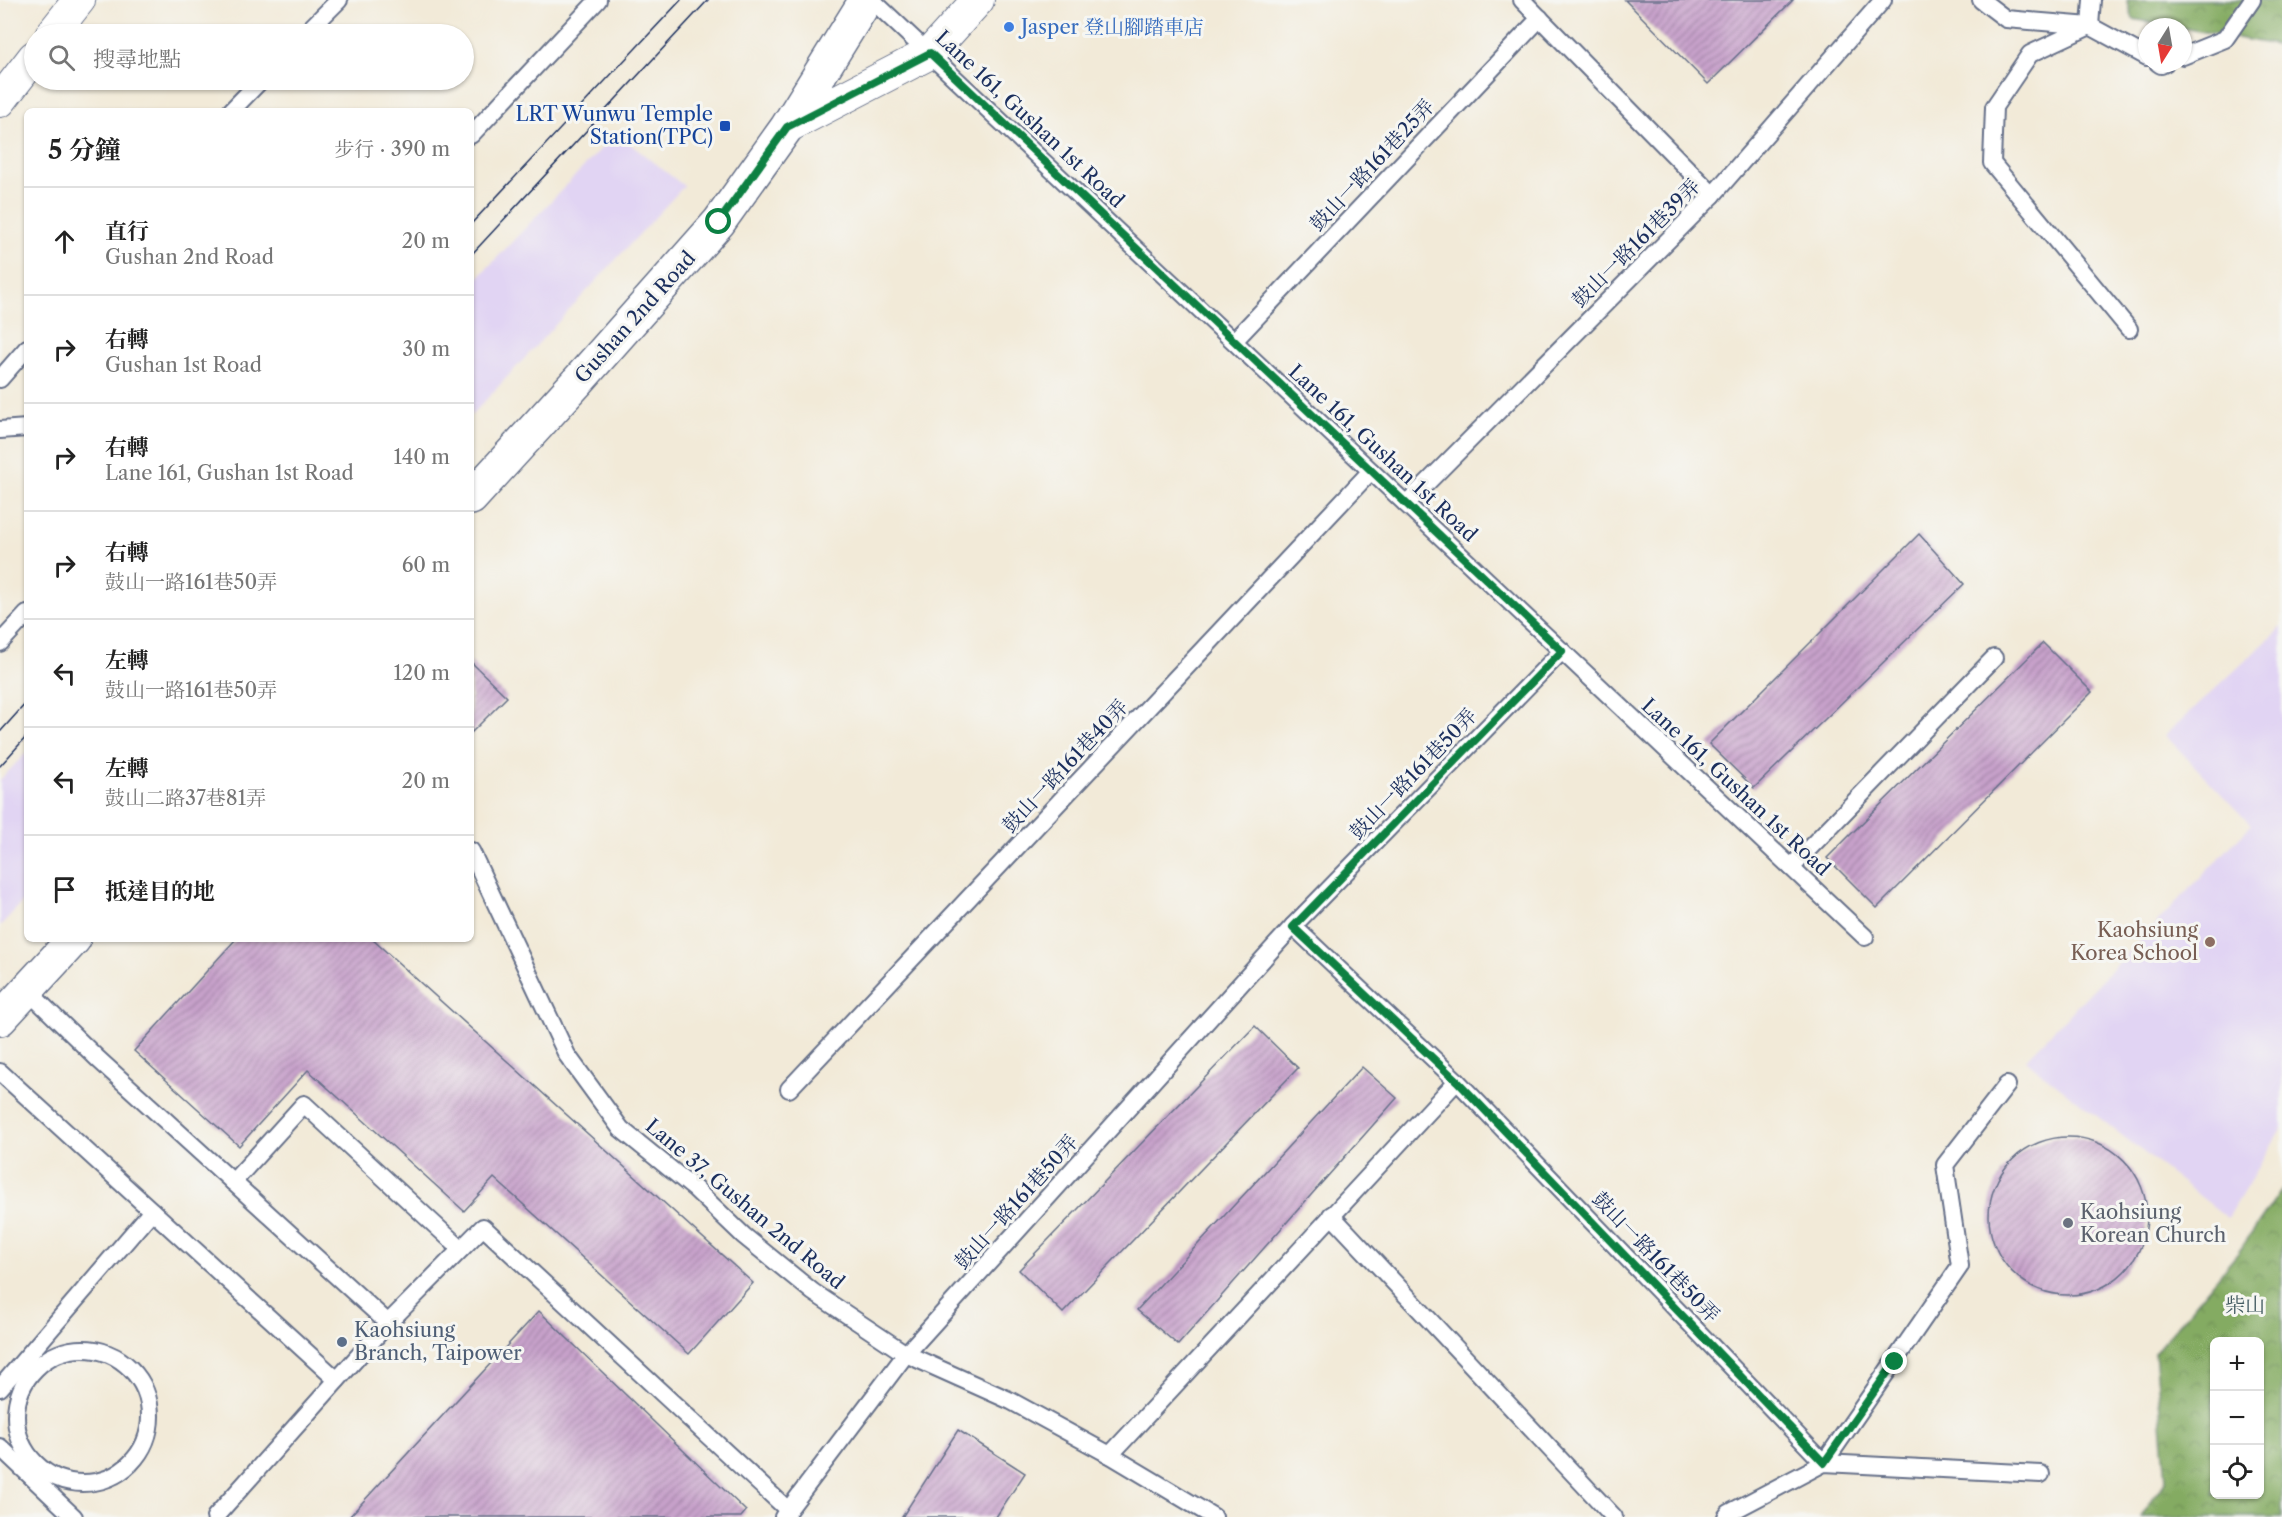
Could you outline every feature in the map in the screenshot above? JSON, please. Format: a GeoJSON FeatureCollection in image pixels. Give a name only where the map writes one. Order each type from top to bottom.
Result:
{"type":"FeatureCollection","features":[{"type":"Feature","properties":{"kind":"street"},"geometry":{"type":"LineString","coordinates":[[60,24],[79,0]]}},
{"type":"Feature","properties":{"kind":"street","name":"Gushan 2nd Road"},"geometry":{"type":"LineString","coordinates":[[474,495],[719,222],[787,127],[866,0]]}},
{"type":"Feature","properties":{"kind":"street"},"geometry":{"type":"LineString","coordinates":[[787,127],[930,53],[978,0]]}},
{"type":"Feature","properties":{"kind":"street"},"geometry":{"type":"LineString","coordinates":[[0,101],[24,70]]}},
{"type":"Feature","properties":{"kind":"street"},"geometry":{"type":"LineString","coordinates":[[0,1019],[71,942]]}},
{"type":"Feature","properties":{"kind":"lane"},"geometry":{"type":"LineString","coordinates":[[315,24],[339,0]]}},
{"type":"Feature","properties":{"kind":"lane"},"geometry":{"type":"LineString","coordinates":[[474,132],[598,0]]}},
{"type":"Feature","properties":{"kind":"lane","name":"Lane 161, Gushan 1st Road"},"geometry":{"type":"LineString","coordinates":[[872,0],[1865,938]]}},
{"type":"Feature","properties":{"kind":"lane"},"geometry":{"type":"LineString","coordinates":[[1522,0],[1713,195]]}},
{"type":"Feature","properties":{"kind":"lane","name":"鼓山一路161巷39弄"},"geometry":{"type":"LineString","coordinates":[[1406,504],[1713,195],[1883,0]]}},
{"type":"Feature","properties":{"kind":"lane"},"geometry":{"type":"LineString","coordinates":[[1981,0],[2006,19],[2090,26],[2138,52]]}},
{"type":"Feature","properties":{"kind":"lane"},"geometry":{"type":"LineString","coordinates":[[2090,26],[2092,0]]}},
{"type":"Feature","properties":{"kind":"lane"},"geometry":{"type":"LineString","coordinates":[[2192,52],[2225,39],[2252,0]]}},
{"type":"Feature","properties":{"kind":"lane","name":"鼓山一路161巷25弄"},"geometry":{"type":"LineString","coordinates":[[1234,341],[1540,18]]}},
{"type":"Feature","properties":{"kind":"lane"},"geometry":{"type":"LineString","coordinates":[[2090,26],[2030,54],[1994,107],[1992,163],[2129,329]]}},
{"type":"Feature","properties":{"kind":"lane"},"geometry":{"type":"LineString","coordinates":[[241,107],[254,90]]}},
{"type":"Feature","properties":{"kind":"lane"},"geometry":{"type":"LineString","coordinates":[[0,379],[24,351]]}},
{"type":"Feature","properties":{"kind":"lane"},"geometry":{"type":"LineString","coordinates":[[0,430],[24,428]]}},
{"type":"Feature","properties":{"kind":"lane","name":"鼓山一路161巷40弄"},"geometry":{"type":"LineString","coordinates":[[789,1089],[1371,471]]}},
{"type":"Feature","properties":{"kind":"lane"},"geometry":{"type":"LineString","coordinates":[[0,643],[24,617]]}},
{"type":"Feature","properties":{"kind":"lane","name":"鼓山一路161巷50弄"},"geometry":{"type":"LineString","coordinates":[[786,1513],[906,1354],[1293,927],[1562,651]]}},
{"type":"Feature","properties":{"kind":"lane"},"geometry":{"type":"LineString","coordinates":[[1791,867],[1994,658]]}},
{"type":"Feature","properties":{"kind":"lane","name":"Lane 37, Gushan 2nd Road"},"geometry":{"type":"LineString","coordinates":[[474,857],[567,1055],[621,1129],[695,1189],[744,1236],[813,1292],[906,1354],[1011,1401],[1110,1455],[1214,1517]]}},
{"type":"Feature","properties":{"kind":"lane","name":"鼓山一路161巷50弄"},"geometry":{"type":"LineString","coordinates":[[1293,927],[1457,1081],[1824,1463]]}},
{"type":"Feature","properties":{"kind":"lane"},"geometry":{"type":"LineString","coordinates":[[28,990],[98,1059],[388,1323]]}},
{"type":"Feature","properties":{"kind":"lane"},"geometry":{"type":"LineString","coordinates":[[0,1072],[337,1380]]}},
{"type":"Feature","properties":{"kind":"lane"},"geometry":{"type":"LineString","coordinates":[[1110,1455],[1457,1081]]}},
{"type":"Feature","properties":{"kind":"lane"},"geometry":{"type":"LineString","coordinates":[[1726,1517],[1824,1463],[1960,1266],[1945,1165],[2007,1084]]}},
{"type":"Feature","properties":{"kind":"lane"},"geometry":{"type":"LineString","coordinates":[[233,1182],[304,1104],[462,1249]]}},
{"type":"Feature","properties":{"kind":"lane"},"geometry":{"type":"LineString","coordinates":[[0,1388],[152,1212]]}},
{"type":"Feature","properties":{"kind":"lane"},"geometry":{"type":"LineString","coordinates":[[1331,1215],[1614,1517]]}},
{"type":"Feature","properties":{"kind":"lane"},"geometry":{"type":"LineString","coordinates":[[215,1517],[388,1323],[483,1227],[786,1513]]}},
{"type":"Feature","properties":{"kind":"lane"},"geometry":{"type":"LineString","coordinates":[[32,1370],[41,1340]]}},
{"type":"Feature","properties":{"kind":"lane"},"geometry":{"type":"LineString","coordinates":[[90,1348],[111,1354],[129,1366],[144,1384],[151,1406],[150,1429],[141,1451],[126,1468],[106,1480],[83,1483],[60,1479],[39,1468],[24,1450],[16,1430],[15,1409],[20,1388],[32,1370],[49,1356],[69,1349],[90,1348]]}},
{"type":"Feature","properties":{"kind":"lane"},"geometry":{"type":"LineString","coordinates":[[0,1392],[20,1388]]}},
{"type":"Feature","properties":{"kind":"lane"},"geometry":{"type":"LineString","coordinates":[[0,1446],[74,1517]]}},
{"type":"Feature","properties":{"kind":"lane"},"geometry":{"type":"LineString","coordinates":[[1824,1463],[2041,1474]]}},
{"type":"Feature","properties":{"kind":"lane"},"geometry":{"type":"LineString","coordinates":[[49,1493],[60,1479]]}},
{"type":"Feature","properties":{"kind":"shaded area"},"geometry":{"type":"Polygon","coordinates":[[[616,133],[684,186],[474,413],[474,282],[616,133]]]}},
{"type":"Feature","properties":{"kind":"shaded area","name":"Kaohsiung Korea School"},"geometry":{"type":"Polygon","coordinates":[[[2282,627],[2282,1127],[2228,1218],[2025,1060],[2251,825],[2165,735],[2282,627]]]}},
{"type":"Feature","properties":{"kind":"shaded area"},"geometry":{"type":"Polygon","coordinates":[[[24,755],[24,900],[0,926],[0,780],[24,755]]]}},
{"type":"Feature","properties":{"kind":"green space"},"geometry":{"type":"Polygon","coordinates":[[[2127,0],[2282,0],[2282,46],[2192,30],[2192,18],[2133,19],[2127,0]]]}},
{"type":"Feature","properties":{"kind":"green space","name":"柴山"},"geometry":{"type":"Polygon","coordinates":[[[2282,1189],[2282,1517],[2141,1517],[2166,1480],[2155,1352],[2238,1253],[2282,1189]]]}},
{"type":"Feature","properties":{"kind":"building"},"geometry":{"type":"Polygon","coordinates":[[[1625,0],[1793,0],[1708,84],[1625,0]]]}},
{"type":"Feature","properties":{"kind":"building"},"geometry":{"type":"Polygon","coordinates":[[[1919,534],[1964,584],[1754,788],[1709,744],[1919,534]]]}},
{"type":"Feature","properties":{"kind":"building"},"geometry":{"type":"Polygon","coordinates":[[[2043,643],[2092,692],[1877,908],[1827,858],[2043,643]]]}},
{"type":"Feature","properties":{"kind":"building"},"geometry":{"type":"Polygon","coordinates":[[[474,665],[507,697],[474,730],[474,665]]]}},
{"type":"Feature","properties":{"kind":"building"},"geometry":{"type":"Polygon","coordinates":[[[233,942],[375,942],[753,1283],[689,1354],[494,1178],[464,1211],[308,1070],[239,1146],[134,1051],[233,942]]]}},
{"type":"Feature","properties":{"kind":"building"},"geometry":{"type":"Polygon","coordinates":[[[1255,1026],[1298,1068],[1063,1313],[1019,1270],[1255,1026]]]}},
{"type":"Feature","properties":{"kind":"building"},"geometry":{"type":"Polygon","coordinates":[[[1362,1067],[1397,1098],[1178,1345],[1137,1310],[1362,1067]]]}},
{"type":"Feature","properties":{"kind":"building","name":"Kaohsiung Korean Church"},"geometry":{"type":"Polygon","coordinates":[[[2068,1137],[2098,1143],[2124,1160],[2141,1186],[2147,1216],[2141,1246],[2124,1272],[2098,1289],[2068,1295],[2038,1289],[2012,1272],[1995,1246],[1989,1216],[1995,1186],[2012,1160],[2038,1143],[2068,1137]]]}},
{"type":"Feature","properties":{"kind":"building"},"geometry":{"type":"Polygon","coordinates":[[[539,1311],[746,1511],[741,1517],[349,1517],[539,1311]]]}},
{"type":"Feature","properties":{"kind":"building"},"geometry":{"type":"Polygon","coordinates":[[[958,1430],[1025,1473],[996,1517],[902,1517],[958,1430]]]}},
{"type":"Feature","properties":{"kind":"tram line"},"geometry":{"type":"LineString","coordinates":[[474,221],[681,0]]}},
{"type":"Feature","properties":{"kind":"tram line"},"geometry":{"type":"LineString","coordinates":[[474,252],[708,0]]}},
{"type":"Feature","properties":{"kind":"tram line"},"geometry":{"type":"LineString","coordinates":[[0,732],[24,705]]}},
{"type":"Feature","properties":{"kind":"tram line"},"geometry":{"type":"LineString","coordinates":[[0,766],[24,739]]}},
{"type":"Feature","properties":{"kind":"place","name":"Jasper 登山腳踏車店"},"geometry":{"type":"Point","coordinates":[1009,27]}},
{"type":"Feature","properties":{"kind":"place","name":"LRT Wunwu Temple Station(TPC)"},"geometry":{"type":"Point","coordinates":[725,126]}},
{"type":"Feature","properties":{"kind":"place","name":"Kaohsiung Korea School"},"geometry":{"type":"Point","coordinates":[2210,942]}},
{"type":"Feature","properties":{"kind":"place","name":"Kaohsiung Korean Church"},"geometry":{"type":"Point","coordinates":[2068,1223]}},
{"type":"Feature","properties":{"kind":"place","name":"Kaohsiung Branch, Taipower"},"geometry":{"type":"Point","coordinates":[342,1342]}},
{"type":"Feature","properties":{"kind":"route"},"geometry":{"type":"LineString","coordinates":[[719,222],[787,127],[930,53],[1562,651],[1293,927],[1457,1081],[1824,1463],[1895,1362]]}}]}
